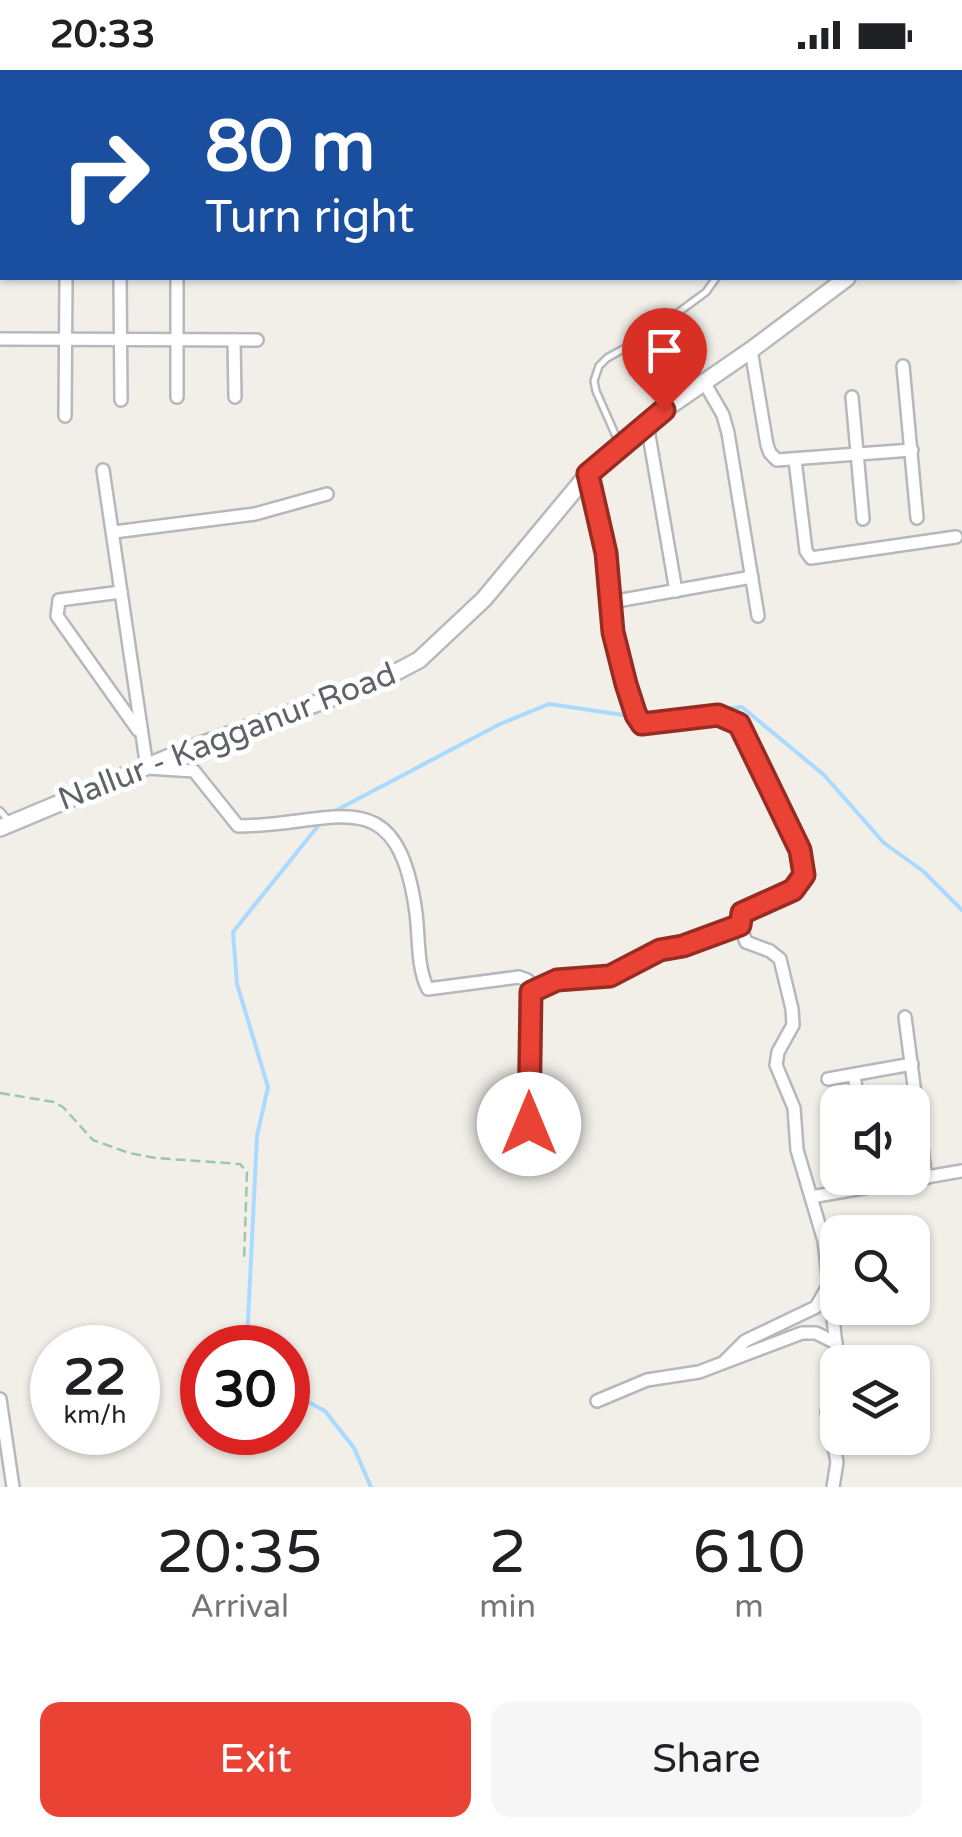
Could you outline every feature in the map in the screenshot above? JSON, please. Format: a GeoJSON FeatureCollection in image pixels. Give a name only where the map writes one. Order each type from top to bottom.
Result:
{"type":"FeatureCollection","features":[{"type":"Feature","properties":{"kind":"main road","name":"Nallur - Kagganur Road"},"geometry":{"type":"LineString","coordinates":[[4,821],[380,681],[420,660],[484,599],[588,474],[647,424],[845,280]]}},
{"type":"Feature","properties":{"kind":"street"},"geometry":{"type":"LineString","coordinates":[[65,416],[66,280]]}},
{"type":"Feature","properties":{"kind":"street"},"geometry":{"type":"LineString","coordinates":[[120,280],[121,400]]}},
{"type":"Feature","properties":{"kind":"street"},"geometry":{"type":"LineString","coordinates":[[177,397],[178,280]]}},
{"type":"Feature","properties":{"kind":"street"},"geometry":{"type":"LineString","coordinates":[[0,337],[257,340]]}},
{"type":"Feature","properties":{"kind":"street"},"geometry":{"type":"LineString","coordinates":[[234,340],[234,397]]}},
{"type":"Feature","properties":{"kind":"street"},"geometry":{"type":"LineString","coordinates":[[751,350],[770,453],[777,460],[912,450]]}},
{"type":"Feature","properties":{"kind":"street"},"geometry":{"type":"LineString","coordinates":[[903,366],[918,518]]}},
{"type":"Feature","properties":{"kind":"street"},"geometry":{"type":"LineString","coordinates":[[704,382],[724,415],[758,616]]}},
{"type":"Feature","properties":{"kind":"street"},"geometry":{"type":"LineString","coordinates":[[852,396],[863,519]]}},
{"type":"Feature","properties":{"kind":"street"},"geometry":{"type":"LineString","coordinates":[[647,424],[676,590]]}},
{"type":"Feature","properties":{"kind":"street"},"geometry":{"type":"LineString","coordinates":[[795,460],[810,558],[956,537]]}},
{"type":"Feature","properties":{"kind":"street"},"geometry":{"type":"LineString","coordinates":[[103,470],[147,768],[194,772],[238,826],[348,815],[369,820],[389,835],[403,856],[428,989],[519,977],[535,988]]}},
{"type":"Feature","properties":{"kind":"street"},"geometry":{"type":"LineString","coordinates":[[588,474],[606,553],[618,649],[640,721],[648,725],[718,715],[734,719],[754,750],[804,860],[800,884],[747,909],[740,925],[746,942],[780,959],[794,1018],[776,1065],[794,1108],[797,1150],[820,1227]]}},
{"type":"Feature","properties":{"kind":"street"},"geometry":{"type":"LineString","coordinates":[[114,532],[255,514],[327,494]]}},
{"type":"Feature","properties":{"kind":"street"},"geometry":{"type":"LineString","coordinates":[[611,602],[752,577]]}},
{"type":"Feature","properties":{"kind":"street"},"geometry":{"type":"LineString","coordinates":[[121,592],[59,600],[56,616],[141,733]]}},
{"type":"Feature","properties":{"kind":"street"},"geometry":{"type":"LineString","coordinates":[[529,1124],[529,996],[535,988],[557,980],[610,976],[660,950],[683,946],[740,925]]}},
{"type":"Feature","properties":{"kind":"street"},"geometry":{"type":"LineString","coordinates":[[905,1017],[915,1085]]}},
{"type":"Feature","properties":{"kind":"street"},"geometry":{"type":"LineString","coordinates":[[828,1080],[912,1064]]}},
{"type":"Feature","properties":{"kind":"street"},"geometry":{"type":"LineString","coordinates":[[854,1075],[855,1085]]}},
{"type":"Feature","properties":{"kind":"street"},"geometry":{"type":"LineString","coordinates":[[930,1177],[962,1172]]}},
{"type":"Feature","properties":{"kind":"street"},"geometry":{"type":"LineString","coordinates":[[811,1197],[820,1195]]}},
{"type":"Feature","properties":{"kind":"street"},"geometry":{"type":"LineString","coordinates":[[722,1364],[745,1341],[816,1307],[820,1300]]}},
{"type":"Feature","properties":{"kind":"street"},"geometry":{"type":"LineString","coordinates":[[834,1325],[836,1343]]}},
{"type":"Feature","properties":{"kind":"street"},"geometry":{"type":"LineString","coordinates":[[597,1401],[646,1380],[699,1372],[802,1333],[816,1333],[836,1343]]}},
{"type":"Feature","properties":{"kind":"street"},"geometry":{"type":"LineString","coordinates":[[0,1399],[13,1487]]}},
{"type":"Feature","properties":{"kind":"street"},"geometry":{"type":"LineString","coordinates":[[832,1487],[836,1455]]}},
{"type":"Feature","properties":{"kind":"lane"},"geometry":{"type":"LineString","coordinates":[[621,446],[596,391],[594,382],[599,366],[645,338],[706,292],[715,280]]}},
{"type":"Feature","properties":{"kind":"path"},"geometry":{"type":"LineString","coordinates":[[0,1093],[54,1102],[93,1140],[128,1153],[240,1164],[246,1172],[244,1262]]}},
{"type":"Feature","properties":{"kind":"waterway"},"geometry":{"type":"LineString","coordinates":[[333,812],[500,724],[549,704],[637,717]]}},
{"type":"Feature","properties":{"kind":"waterway"},"geometry":{"type":"LineString","coordinates":[[715,710],[742,707],[824,775],[884,843],[923,871],[962,910]]}},
{"type":"Feature","properties":{"kind":"waterway"},"geometry":{"type":"LineString","coordinates":[[248,1325],[257,1136],[268,1087],[237,984],[233,932],[322,821]]}},
{"type":"Feature","properties":{"kind":"waterway"},"geometry":{"type":"LineString","coordinates":[[310,1403],[325,1411],[354,1448],[371,1487]]}},
{"type":"Feature","properties":{"kind":"route"},"geometry":{"type":"LineString","coordinates":[[529,1124],[529,996],[535,988],[557,980],[610,976],[660,950],[683,946],[740,925],[747,909],[793,890],[804,875],[800,850],[739,724],[718,715],[642,724],[626,684],[610,614],[611,580],[588,474],[664,410]]}}]}
